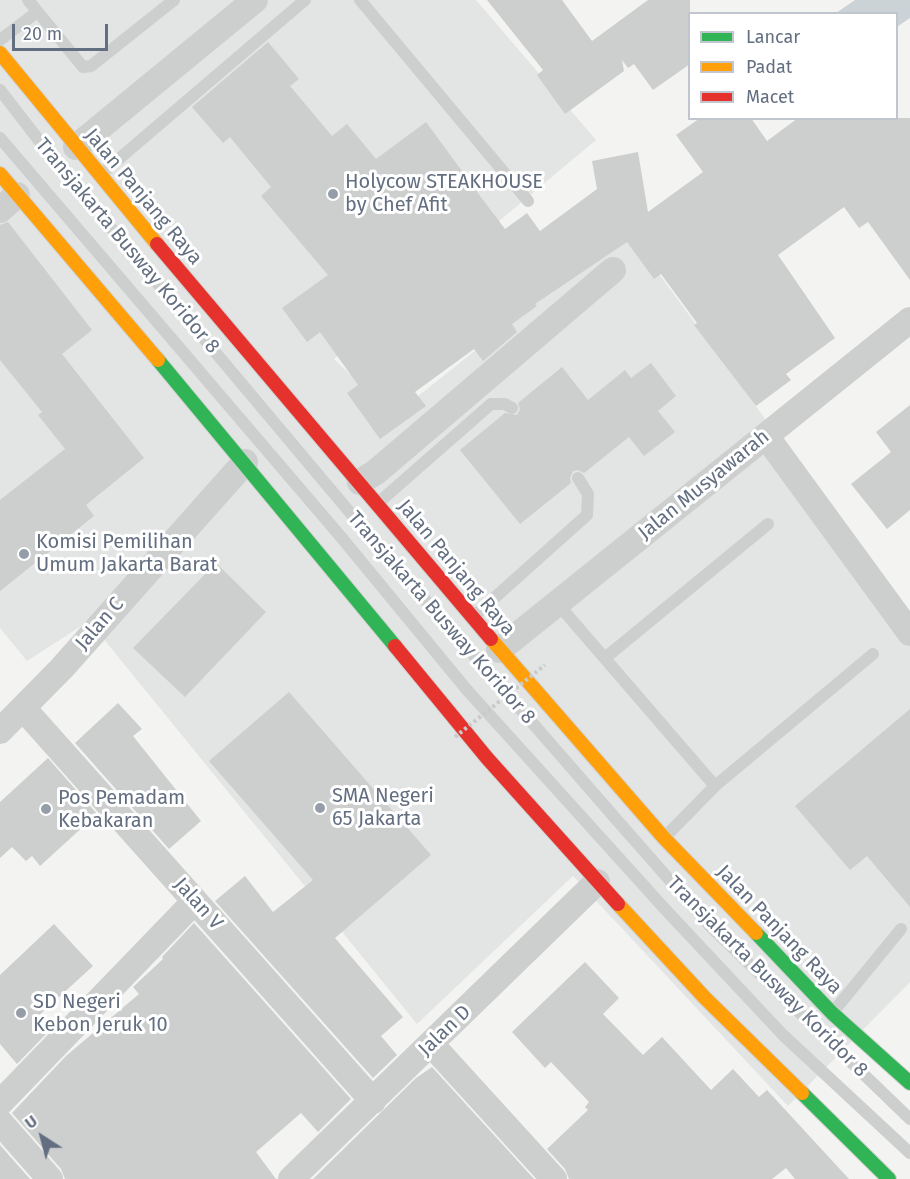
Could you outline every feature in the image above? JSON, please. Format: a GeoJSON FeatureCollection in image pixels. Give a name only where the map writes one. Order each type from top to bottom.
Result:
{"type":"FeatureCollection","features":[{"type":"Feature","properties":{"kind":"main road","name":"Jalan Panjang Raya"},"geometry":{"type":"LineString","coordinates":[[0,53],[99,176],[377,504],[504,645],[664,838],[832,1013],[910,1083]]}},
{"type":"Feature","properties":{"kind":"main road"},"geometry":{"type":"LineString","coordinates":[[0,174],[8,202],[245,462],[487,758],[597,882],[705,998],[890,1179]]}},
{"type":"Feature","properties":{"kind":"street"},"geometry":{"type":"LineString","coordinates":[[76,147],[255,0]]}},
{"type":"Feature","properties":{"kind":"street"},"geometry":{"type":"LineString","coordinates":[[360,483],[376,472],[613,270]]}},
{"type":"Feature","properties":{"kind":"street","name":"Jalan Musyawarah"},"geometry":{"type":"LineString","coordinates":[[504,645],[910,320]]}},
{"type":"Feature","properties":{"kind":"street"},"geometry":{"type":"LineString","coordinates":[[766,436],[910,633]]}},
{"type":"Feature","properties":{"kind":"street","name":"Jalan C"},"geometry":{"type":"LineString","coordinates":[[0,731],[245,462]]}},
{"type":"Feature","properties":{"kind":"street","name":"Jalan V"},"geometry":{"type":"LineString","coordinates":[[23,708],[373,1101]]}},
{"type":"Feature","properties":{"kind":"street","name":"Jalan D"},"geometry":{"type":"LineString","coordinates":[[291,1179],[597,882]]}},
{"type":"Feature","properties":{"kind":"street"},"geometry":{"type":"LineString","coordinates":[[0,1103],[195,901]]}},
{"type":"Feature","properties":{"kind":"street"},"geometry":{"type":"LineString","coordinates":[[431,1044],[554,1179]]}},
{"type":"Feature","properties":{"kind":"street"},"geometry":{"type":"LineString","coordinates":[[0,1122],[50,1179]]}},
{"type":"Feature","properties":{"kind":"lane"},"geometry":{"type":"LineString","coordinates":[[28,0],[83,67],[91,66],[174,0]]}},
{"type":"Feature","properties":{"kind":"lane"},"geometry":{"type":"LineString","coordinates":[[99,176],[305,0]]}},
{"type":"Feature","properties":{"kind":"lane"},"geometry":{"type":"LineString","coordinates":[[360,0],[528,201]]}},
{"type":"Feature","properties":{"kind":"lane"},"geometry":{"type":"LineString","coordinates":[[0,40],[37,12]]}},
{"type":"Feature","properties":{"kind":"lane","name":"Transjakarta Busway Koridor 8"},"geometry":{"type":"LineString","coordinates":[[0,90],[58,165],[368,534],[647,855],[710,926],[910,1119]]}},
{"type":"Feature","properties":{"kind":"lane","name":"Transjakarta Busway Koridor 8"},"geometry":{"type":"LineString","coordinates":[[0,138],[341,537],[475,699],[664,908],[783,1035],[910,1154]]}},
{"type":"Feature","properties":{"kind":"lane"},"geometry":{"type":"LineString","coordinates":[[377,504],[491,404],[505,404],[512,408]]}},
{"type":"Feature","properties":{"kind":"lane"},"geometry":{"type":"LineString","coordinates":[[477,614],[587,515],[588,494],[578,478]]}},
{"type":"Feature","properties":{"kind":"lane"},"geometry":{"type":"LineString","coordinates":[[605,658],[768,524]]}},
{"type":"Feature","properties":{"kind":"lane"},"geometry":{"type":"LineString","coordinates":[[557,603],[715,786]]}},
{"type":"Feature","properties":{"kind":"lane"},"geometry":{"type":"LineString","coordinates":[[664,838],[715,786],[873,654]]}},
{"type":"Feature","properties":{"kind":"lane"},"geometry":{"type":"LineString","coordinates":[[832,1013],[901,929]]}},
{"type":"Feature","properties":{"kind":"path"},"geometry":{"type":"LineString","coordinates":[[455,737],[545,665]]}},
{"type":"Feature","properties":{"kind":"shaded area"},"geometry":{"type":"Polygon","coordinates":[[[0,0],[476,0],[596,140],[334,359],[393,416],[627,230],[910,617],[910,982],[788,1106],[573,876],[417,1024],[89,621],[27,661],[0,628],[0,0]]]}},
{"type":"Feature","properties":{"kind":"shaded area"},"geometry":{"type":"Polygon","coordinates":[[[855,0],[910,0],[910,18],[898,26],[898,12],[837,12],[855,0]]]}},
{"type":"Feature","properties":{"kind":"building"},"geometry":{"type":"Polygon","coordinates":[[[487,0],[562,0],[592,41],[648,0],[690,0],[688,65],[653,90],[634,64],[628,68],[622,60],[624,71],[565,114],[537,75],[543,70],[487,0]]]}},
{"type":"Feature","properties":{"kind":"building"},"geometry":{"type":"Polygon","coordinates":[[[268,42],[299,79],[290,86],[332,136],[347,124],[376,159],[426,122],[470,182],[468,184],[471,184],[505,229],[527,213],[540,231],[597,189],[592,161],[638,152],[648,212],[703,172],[676,135],[697,120],[752,120],[767,141],[795,120],[910,118],[910,280],[868,222],[859,228],[844,207],[778,255],[835,338],[786,374],[791,380],[756,406],[694,325],[697,323],[661,274],[654,279],[627,242],[535,304],[537,306],[512,324],[517,332],[483,361],[474,349],[415,392],[426,406],[380,439],[347,393],[358,385],[320,332],[307,342],[282,308],[328,275],[261,196],[271,187],[230,137],[223,143],[192,107],[268,42]]]}},
{"type":"Feature","properties":{"kind":"building"},"geometry":{"type":"Polygon","coordinates":[[[8,222],[92,330],[62,354],[144,458],[86,505],[94,516],[0,591],[0,500],[65,449],[38,415],[42,412],[0,360],[0,225],[8,222]]]}},
{"type":"Feature","properties":{"kind":"building"},"geometry":{"type":"Polygon","coordinates":[[[651,363],[676,396],[658,411],[675,432],[644,456],[629,437],[584,473],[578,470],[573,471],[570,478],[571,483],[520,524],[460,450],[505,413],[517,415],[520,409],[518,403],[562,367],[588,400],[625,370],[631,378],[651,363]]]}},
{"type":"Feature","properties":{"kind":"building"},"geometry":{"type":"Polygon","coordinates":[[[910,405],[910,510],[887,529],[851,484],[891,452],[876,432],[910,405]]]}},
{"type":"Feature","properties":{"kind":"building"},"geometry":{"type":"Polygon","coordinates":[[[216,563],[266,612],[185,697],[133,648],[216,563]]]}},
{"type":"Feature","properties":{"kind":"building","name":"SMA Negeri 65 Jakarta"},"geometry":{"type":"Polygon","coordinates":[[[289,692],[431,855],[335,938],[403,1017],[381,1036],[397,1055],[373,1078],[215,901],[245,876],[273,912],[313,880],[209,761],[289,692]]]}},
{"type":"Feature","properties":{"kind":"building"},"geometry":{"type":"Polygon","coordinates":[[[118,703],[142,729],[133,736],[201,821],[169,849],[75,743],[118,703]]]}},
{"type":"Feature","properties":{"kind":"building"},"geometry":{"type":"Polygon","coordinates":[[[910,709],[910,907],[867,856],[850,870],[795,806],[910,709]]]}},
{"type":"Feature","properties":{"kind":"building","name":"Pos Pemadam Kebakaran"},"geometry":{"type":"Polygon","coordinates":[[[48,758],[97,814],[40,866],[32,856],[26,861],[12,847],[0,858],[0,802],[48,758]]]}},
{"type":"Feature","properties":{"kind":"building"},"geometry":{"type":"Polygon","coordinates":[[[194,923],[351,1099],[318,1132],[301,1113],[256,1152],[276,1179],[65,1179],[61,1169],[12,1113],[66,1056],[139,994],[133,987],[163,959],[162,957],[194,923]]]}},
{"type":"Feature","properties":{"kind":"building","name":"SD Negeri Kebon Jeruk 10"},"geometry":{"type":"Polygon","coordinates":[[[54,924],[93,966],[35,1019],[47,1033],[17,1064],[0,1044],[0,975],[54,924]]]}},
{"type":"Feature","properties":{"kind":"building"},"geometry":{"type":"Polygon","coordinates":[[[585,962],[619,998],[603,1014],[643,1055],[662,1037],[711,1090],[733,1069],[759,1097],[767,1090],[849,1179],[795,1179],[786,1168],[772,1179],[569,1179],[565,1169],[547,1149],[588,1110],[585,1107],[589,1102],[551,1062],[545,1068],[512,1032],[585,962]]]}},
{"type":"Feature","properties":{"kind":"building"},"geometry":{"type":"Polygon","coordinates":[[[432,1067],[534,1179],[313,1179],[416,1078],[432,1067]]]}},
{"type":"Feature","properties":{"kind":"building"},"geometry":{"type":"Polygon","coordinates":[[[0,1145],[30,1179],[0,1179],[0,1145]]]}},
{"type":"Feature","properties":{"kind":"traffic: fast"},"geometry":{"type":"LineString","coordinates":[[158,360],[395,646]]}},
{"type":"Feature","properties":{"kind":"traffic: fast"},"geometry":{"type":"LineString","coordinates":[[756,933],[832,1013],[910,1083]]}},
{"type":"Feature","properties":{"kind":"traffic: fast"},"geometry":{"type":"LineString","coordinates":[[802,1093],[889,1179]]}},
{"type":"Feature","properties":{"kind":"traffic: slow"},"geometry":{"type":"LineString","coordinates":[[0,53],[157,244]]}},
{"type":"Feature","properties":{"kind":"traffic: slow"},"geometry":{"type":"LineString","coordinates":[[0,174],[158,360]]}},
{"type":"Feature","properties":{"kind":"traffic: slow"},"geometry":{"type":"LineString","coordinates":[[491,639],[664,838],[756,933]]}},
{"type":"Feature","properties":{"kind":"traffic: slow"},"geometry":{"type":"LineString","coordinates":[[618,904],[705,998],[802,1093]]}},
{"type":"Feature","properties":{"kind":"traffic: jam"},"geometry":{"type":"LineString","coordinates":[[157,244],[491,639]]}},
{"type":"Feature","properties":{"kind":"traffic: jam"},"geometry":{"type":"LineString","coordinates":[[395,646],[487,758],[618,904]]}},
{"type":"Feature","properties":{"kind":"place","name":"Holycow STEAKHOUSE by Chef Afit"},"geometry":{"type":"Point","coordinates":[333,194]}},
{"type":"Feature","properties":{"kind":"place","name":"Komisi Pemilihan Umum Jakarta Barat"},"geometry":{"type":"Point","coordinates":[24,554]}},
{"type":"Feature","properties":{"kind":"place","name":"SMA Negeri 65 Jakarta"},"geometry":{"type":"Point","coordinates":[320,808]}},
{"type":"Feature","properties":{"kind":"place","name":"Pos Pemadam Kebakaran"},"geometry":{"type":"Point","coordinates":[46,809]}},
{"type":"Feature","properties":{"kind":"place","name":"SD Negeri Kebon Jeruk 10"},"geometry":{"type":"Point","coordinates":[21,1013]}}]}
